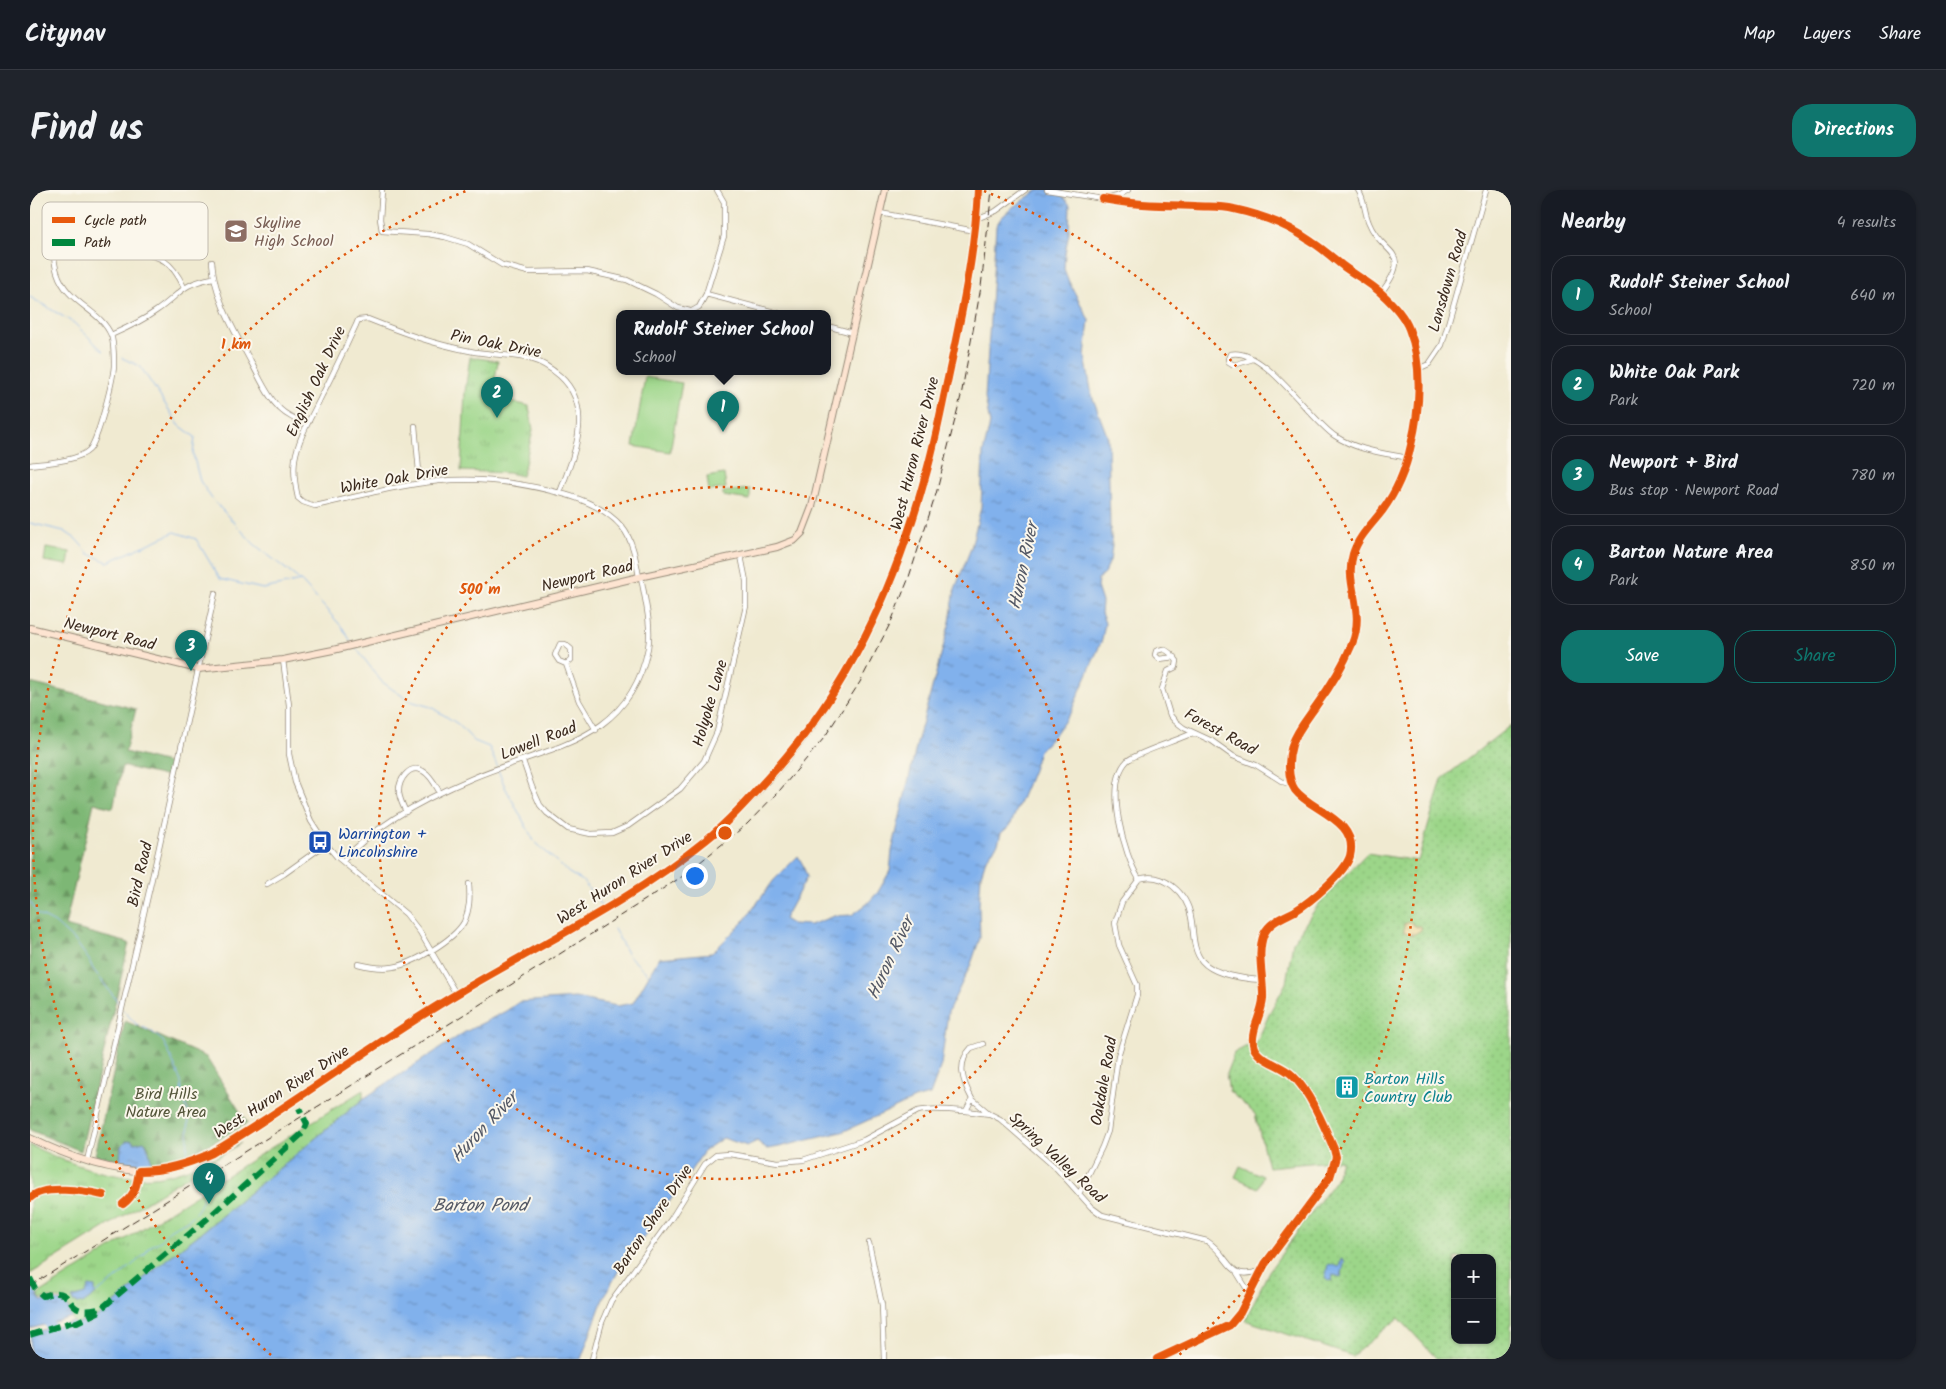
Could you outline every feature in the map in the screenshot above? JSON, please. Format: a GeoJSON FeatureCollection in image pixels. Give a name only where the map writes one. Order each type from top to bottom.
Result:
{"type":"FeatureCollection","features":[{"type":"Feature","properties":{"kind":"street"},"geometry":{"type":"LineString","coordinates":[[382,190],[380,219],[382,231],[445,237],[473,247],[502,265],[528,272],[587,271],[627,280],[684,310]]}},
{"type":"Feature","properties":{"kind":"street"},"geometry":{"type":"LineString","coordinates":[[694,310],[699,307],[706,294],[724,236],[724,202],[718,190]]}},
{"type":"Feature","properties":{"kind":"street","name":"Newport Road"},"geometry":{"type":"LineString","coordinates":[[30,628],[198,669],[283,660],[640,577],[741,556],[787,544],[795,540],[805,528],[812,507],[885,190]]}},
{"type":"Feature","properties":{"kind":"street","name":"West Huron River Drive"},"geometry":{"type":"LineString","coordinates":[[30,1138],[87,1161],[131,1170],[166,1169],[198,1159],[235,1139],[331,1074],[456,994],[552,941],[651,880],[708,839],[739,810],[784,761],[822,712],[855,657],[884,598],[916,510],[929,463],[952,359],[975,231],[978,190]]}},
{"type":"Feature","properties":{"kind":"street"},"geometry":{"type":"LineString","coordinates":[[976,219],[996,211],[1025,190]]}},
{"type":"Feature","properties":{"kind":"street"},"geometry":{"type":"LineString","coordinates":[[1047,190],[1142,205],[1230,208],[1257,215],[1283,225],[1310,240],[1381,292],[1408,326],[1418,369],[1417,407],[1408,458],[1395,491],[1360,539],[1353,554],[1351,571],[1358,614],[1356,632],[1351,646],[1331,684],[1303,723],[1292,745],[1289,765],[1293,785]]}},
{"type":"Feature","properties":{"kind":"street"},"geometry":{"type":"LineString","coordinates":[[1104,199],[1118,196],[1128,190]]}},
{"type":"Feature","properties":{"kind":"street"},"geometry":{"type":"LineString","coordinates":[[1358,190],[1362,195],[1373,231],[1394,257],[1396,264],[1393,274],[1381,292]]}},
{"type":"Feature","properties":{"kind":"street","name":"Lansdown Road"},"geometry":{"type":"LineString","coordinates":[[1418,369],[1429,364],[1442,345],[1486,190]]}},
{"type":"Feature","properties":{"kind":"street"},"geometry":{"type":"LineString","coordinates":[[880,213],[975,231]]}},
{"type":"Feature","properties":{"kind":"street"},"geometry":{"type":"LineString","coordinates":[[30,465],[57,462],[89,450],[100,423],[114,366],[110,335],[96,316],[74,299],[66,290],[56,270],[54,260]]}},
{"type":"Feature","properties":{"kind":"street"},"geometry":{"type":"LineString","coordinates":[[165,260],[171,265],[184,287]]}},
{"type":"Feature","properties":{"kind":"street"},"geometry":{"type":"LineString","coordinates":[[212,262],[213,278],[220,303],[267,391],[280,409],[294,419],[307,424]]}},
{"type":"Feature","properties":{"kind":"street"},"geometry":{"type":"LineString","coordinates":[[110,335],[142,321],[184,287],[198,281],[213,278]]}},
{"type":"Feature","properties":{"kind":"street"},"geometry":{"type":"LineString","coordinates":[[706,294],[767,310]]}},
{"type":"Feature","properties":{"kind":"street","name":"English Oak Drive"},"geometry":{"type":"LineString","coordinates":[[315,506],[298,498],[294,479],[294,460],[307,424],[358,320],[363,319]]}},
{"type":"Feature","properties":{"kind":"street","name":"Pin Oak Drive"},"geometry":{"type":"LineString","coordinates":[[363,319],[437,345],[529,359],[542,363],[566,381],[574,393],[580,420],[579,434],[574,453],[560,492]]}},
{"type":"Feature","properties":{"kind":"street"},"geometry":{"type":"LineString","coordinates":[[831,327],[853,333]]}},
{"type":"Feature","properties":{"kind":"street"},"geometry":{"type":"LineString","coordinates":[[1253,359],[1234,365],[1228,359],[1232,353],[1253,359],[1265,365],[1318,422],[1350,444],[1408,458]]}},
{"type":"Feature","properties":{"kind":"street"},"geometry":{"type":"LineString","coordinates":[[415,426],[420,483]]}},
{"type":"Feature","properties":{"kind":"street","name":"White Oak Drive"},"geometry":{"type":"LineString","coordinates":[[315,506],[420,483],[459,480],[492,480],[560,492],[607,512],[623,528],[631,544],[640,577]]}},
{"type":"Feature","properties":{"kind":"street","name":"Holyoke Lane"},"geometry":{"type":"LineString","coordinates":[[523,760],[540,805],[547,813],[568,829],[591,834],[612,832],[628,826],[680,789],[704,761],[717,732],[746,606],[746,581],[741,556]]}},
{"type":"Feature","properties":{"kind":"street","name":"Lowell Road"},"geometry":{"type":"LineString","coordinates":[[343,861],[365,838],[440,793],[493,770],[572,742],[596,730],[612,717],[636,685],[643,665],[649,636],[649,623],[640,577]]}},
{"type":"Feature","properties":{"kind":"street","name":"Bird Road"},"geometry":{"type":"LineString","coordinates":[[87,1161],[215,593]]}},
{"type":"Feature","properties":{"kind":"street"},"geometry":{"type":"LineString","coordinates":[[566,664],[571,660],[572,650],[568,645],[560,644],[555,655],[559,661],[566,664],[580,701],[596,730]]}},
{"type":"Feature","properties":{"kind":"street","name":"Forest Road"},"geometry":{"type":"LineString","coordinates":[[1174,657],[1178,664],[1166,675],[1162,689],[1170,715],[1175,721],[1234,756],[1256,765],[1283,782],[1293,785],[1298,793],[1340,824],[1350,842],[1350,858],[1345,868],[1307,902],[1270,924],[1264,935],[1261,963],[1263,1002],[1253,1037],[1253,1047],[1261,1056],[1284,1068],[1295,1077],[1325,1129],[1336,1156],[1334,1170],[1324,1188],[1262,1270]]}},
{"type":"Feature","properties":{"kind":"street"},"geometry":{"type":"LineString","coordinates":[[283,660],[289,705],[289,754],[295,782],[311,821],[326,844],[343,861],[406,914],[456,994]]}},
{"type":"Feature","properties":{"kind":"street"},"geometry":{"type":"LineString","coordinates":[[1196,734],[1188,735],[1137,755],[1128,760],[1121,769],[1116,795],[1126,850],[1139,879],[1152,876],[1164,879],[1176,890],[1188,906],[1195,947],[1201,960],[1209,967],[1222,972],[1263,980]]}},
{"type":"Feature","properties":{"kind":"street"},"geometry":{"type":"LineString","coordinates":[[406,812],[400,798],[400,784],[405,774],[410,770],[424,771],[440,793]]}},
{"type":"Feature","properties":{"kind":"street"},"geometry":{"type":"LineString","coordinates":[[267,884],[326,844]]}},
{"type":"Feature","properties":{"kind":"street","name":"Oakdale Road"},"geometry":{"type":"LineString","coordinates":[[1079,1194],[1102,1147],[1108,1130],[1118,1056],[1137,995],[1137,985],[1120,945],[1115,923],[1122,902],[1139,879]]}},
{"type":"Feature","properties":{"kind":"street"},"geometry":{"type":"LineString","coordinates":[[358,964],[371,967],[395,967],[412,961],[446,941],[463,923],[470,903],[469,884]]}},
{"type":"Feature","properties":{"kind":"street"},"geometry":{"type":"LineString","coordinates":[[983,1044],[971,1048],[962,1062],[961,1073],[972,1099],[990,1114]]}},
{"type":"Feature","properties":{"kind":"street"},"geometry":{"type":"LineString","coordinates":[[966,1110],[972,1099]]}},
{"type":"Feature","properties":{"kind":"street","name":"Barton Shore Drive"},"geometry":{"type":"LineString","coordinates":[[592,1359],[602,1322],[611,1301],[672,1219],[705,1164],[716,1155],[729,1154],[778,1162],[803,1160],[864,1140],[918,1111],[927,1109],[944,1111],[966,1110]]}},
{"type":"Feature","properties":{"kind":"street","name":"Spring Valley Road"},"geometry":{"type":"LineString","coordinates":[[966,1110],[990,1114],[1000,1119],[1037,1150],[1102,1215],[1207,1241],[1217,1247],[1237,1272],[1250,1294]]}},
{"type":"Feature","properties":{"kind":"street"},"geometry":{"type":"LineString","coordinates":[[869,1243],[882,1306],[884,1359]]}},
{"type":"Feature","properties":{"kind":"street"},"geometry":{"type":"LineString","coordinates":[[1237,1272],[1244,1274],[1262,1270]]}},
{"type":"Feature","properties":{"kind":"street"},"geometry":{"type":"LineString","coordinates":[[1157,1359],[1230,1325],[1240,1313],[1262,1270]]}},
{"type":"Feature","properties":{"kind":"green space"},"geometry":{"type":"Polygon","coordinates":[[[470,357],[498,361],[492,397],[529,406],[533,430],[522,476],[508,473],[461,471],[465,392],[470,357]]]}},
{"type":"Feature","properties":{"kind":"green space"},"geometry":{"type":"Polygon","coordinates":[[[645,377],[682,383],[670,452],[633,446],[645,377]]]}},
{"type":"Feature","properties":{"kind":"green space"},"geometry":{"type":"Polygon","coordinates":[[[724,474],[726,488],[709,491],[707,477],[724,474]]]}},
{"type":"Feature","properties":{"kind":"green space"},"geometry":{"type":"Polygon","coordinates":[[[750,489],[750,500],[723,496],[723,492],[750,489]]]}},
{"type":"Feature","properties":{"kind":"green space"},"geometry":{"type":"Polygon","coordinates":[[[46,548],[70,552],[68,565],[44,561],[46,548]]]}},
{"type":"Feature","properties":{"kind":"green space","name":"Bird Hills Nature Area"},"geometry":{"type":"Polygon","coordinates":[[[30,683],[136,709],[125,752],[171,764],[168,777],[122,766],[113,808],[94,803],[65,926],[129,943],[81,1151],[30,1130],[30,683]]]}},
{"type":"Feature","properties":{"kind":"green space","name":"Barton Hills Country Club"},"geometry":{"type":"Polygon","coordinates":[[[1511,725],[1511,1359],[1437,1359],[1399,1318],[1352,1356],[1245,1320],[1269,1271],[1336,1179],[1341,1160],[1268,1167],[1255,1114],[1229,1091],[1226,1074],[1234,1053],[1258,1040],[1270,1012],[1286,983],[1293,942],[1320,902],[1367,853],[1418,861],[1442,779],[1511,725]]]}},
{"type":"Feature","properties":{"kind":"green space","name":"Bird Hills Nature Area"},"geometry":{"type":"Polygon","coordinates":[[[125,1021],[206,1057],[247,1123],[196,1151],[155,1163],[129,1162],[95,1155],[125,1021]]]}},
{"type":"Feature","properties":{"kind":"green space"},"geometry":{"type":"Polygon","coordinates":[[[363,1090],[363,1099],[99,1316],[76,1324],[64,1302],[57,1298],[40,1299],[38,1294],[363,1090]]]}},
{"type":"Feature","properties":{"kind":"green space"},"geometry":{"type":"Polygon","coordinates":[[[241,1143],[30,1274],[30,1145],[61,1159],[97,1171],[115,1175],[150,1177],[167,1175],[196,1166],[241,1143]]]}},
{"type":"Feature","properties":{"kind":"green space"},"geometry":{"type":"Polygon","coordinates":[[[1240,1166],[1263,1176],[1258,1188],[1235,1177],[1240,1166]]]}},
{"type":"Feature","properties":{"kind":"sand"},"geometry":{"type":"Polygon","coordinates":[[[1409,921],[1415,926],[1421,926],[1421,930],[1413,935],[1404,932],[1404,924],[1409,921]]]}},
{"type":"Feature","properties":{"kind":"water","name":"Barton Pond"},"geometry":{"type":"Polygon","coordinates":[[[1038,190],[1063,190],[1062,195],[1070,205],[1069,232],[1064,269],[1089,320],[1085,356],[1092,396],[1108,438],[1112,546],[1110,561],[1104,574],[1098,579],[1097,587],[1102,602],[1101,613],[1105,623],[1102,640],[1071,712],[1056,733],[1039,751],[1010,826],[1001,833],[998,844],[986,859],[981,875],[979,905],[980,938],[971,964],[948,1012],[941,1065],[930,1095],[917,1098],[842,1132],[767,1149],[757,1141],[747,1146],[723,1138],[705,1150],[651,1228],[620,1268],[603,1299],[581,1359],[30,1359],[31,1333],[73,1322],[76,1324],[99,1316],[363,1099],[465,1032],[506,1011],[519,1002],[575,998],[617,1006],[633,1003],[659,958],[712,953],[744,921],[774,880],[798,856],[807,877],[784,919],[792,924],[810,925],[834,916],[852,915],[867,904],[878,892],[890,871],[892,851],[918,739],[950,622],[955,589],[971,548],[981,507],[983,453],[990,424],[985,398],[996,226],[1001,218],[1013,207],[1038,190]]]}},
{"type":"Feature","properties":{"kind":"water"},"geometry":{"type":"Polygon","coordinates":[[[131,1140],[135,1143],[144,1141],[149,1152],[151,1165],[131,1165],[120,1162],[121,1146],[126,1141],[131,1140]]]}},
{"type":"Feature","properties":{"kind":"water"},"geometry":{"type":"Polygon","coordinates":[[[1341,1259],[1345,1261],[1341,1277],[1333,1275],[1332,1281],[1325,1279],[1328,1264],[1339,1267],[1341,1259]]]}},
{"type":"Feature","properties":{"kind":"water"},"geometry":{"type":"Polygon","coordinates":[[[30,1282],[41,1301],[57,1300],[61,1302],[72,1317],[30,1329],[30,1282]]]}},
{"type":"Feature","properties":{"kind":"water"},"geometry":{"type":"Polygon","coordinates":[[[89,1286],[95,1287],[95,1295],[83,1304],[73,1302],[72,1298],[85,1294],[89,1286]]]}},
{"type":"Feature","properties":{"kind":"waterway"},"geometry":{"type":"LineString","coordinates":[[30,297],[74,323],[103,351]]}},
{"type":"Feature","properties":{"kind":"waterway"},"geometry":{"type":"LineString","coordinates":[[122,358],[140,366],[179,425],[195,437],[193,454],[200,481],[212,499],[254,544],[301,581],[342,627],[352,643]]}},
{"type":"Feature","properties":{"kind":"waterway"},"geometry":{"type":"LineString","coordinates":[[30,523],[64,531],[76,539],[89,554],[108,562],[175,532],[196,539],[220,579],[263,589],[301,581]]}},
{"type":"Feature","properties":{"kind":"waterway"},"geometry":{"type":"LineString","coordinates":[[356,648],[381,681],[410,701],[431,707],[458,724],[474,741],[489,747],[497,766]]}},
{"type":"Feature","properties":{"kind":"waterway"},"geometry":{"type":"LineString","coordinates":[[498,770],[534,841],[569,873],[583,881],[601,906]]}},
{"type":"Feature","properties":{"kind":"waterway"},"geometry":{"type":"LineString","coordinates":[[30,901],[38,914],[55,923],[76,942],[93,969],[121,1006]]}},
{"type":"Feature","properties":{"kind":"waterway"},"geometry":{"type":"LineString","coordinates":[[614,929],[628,955],[649,975]]}},
{"type":"Feature","properties":{"kind":"waterway"},"geometry":{"type":"LineString","coordinates":[[123,1010],[136,1024],[151,1031],[163,1041],[171,1057],[181,1082],[182,1097],[189,1114],[187,1158]]}},
{"type":"Feature","properties":{"kind":"waterway"},"geometry":{"type":"LineString","coordinates":[[95,1294],[145,1254],[149,1247],[162,1240],[169,1230],[191,1218],[201,1204],[204,1193],[203,1182]]}},
{"type":"Feature","properties":{"kind":"waterway","name":"Huron River"},"geometry":{"type":"LineString","coordinates":[[30,1299],[49,1324],[56,1338]]}},
{"type":"Feature","properties":{"kind":"railway"},"geometry":{"type":"LineString","coordinates":[[30,1286],[683,876],[747,824],[780,790],[824,738],[860,682],[891,622],[908,580],[936,494],[961,396],[981,287],[992,190]]}},
{"type":"Feature","properties":{"kind":"marked path"},"geometry":{"type":"LineString","coordinates":[[30,1278],[35,1288],[43,1296],[54,1293],[64,1295],[73,1305],[82,1310],[102,1308],[207,1219],[303,1133],[307,1124],[299,1108]]}},
{"type":"Feature","properties":{"kind":"marked path"},"geometry":{"type":"LineString","coordinates":[[73,1321],[75,1323],[100,1311]]}},
{"type":"Feature","properties":{"kind":"marked path"},"geometry":{"type":"LineString","coordinates":[[30,1335],[72,1322]]}},
{"type":"Feature","properties":{"kind":"cycle path"},"geometry":{"type":"LineString","coordinates":[[123,1204],[135,1189],[139,1171],[158,1170],[176,1166],[212,1153],[428,1011],[648,883],[722,826],[752,796],[795,747],[821,712],[865,637],[883,598],[914,516],[935,438],[962,308],[971,261],[978,190]]}},
{"type":"Feature","properties":{"kind":"cycle path"},"geometry":{"type":"LineString","coordinates":[[1103,199],[1138,204],[1229,208],[1265,218],[1303,236],[1381,293],[1404,319],[1413,343],[1419,387],[1414,431],[1404,471],[1392,496],[1362,536],[1353,554],[1351,576],[1357,620],[1352,644],[1331,684],[1297,734],[1290,756],[1289,774],[1292,785],[1302,797],[1341,825],[1347,833],[1351,844],[1350,856],[1347,863],[1318,894],[1270,926],[1264,934],[1260,958],[1263,999],[1253,1044],[1258,1054],[1287,1071],[1304,1090],[1316,1110],[1336,1157],[1330,1177],[1265,1264],[1240,1313],[1230,1325],[1157,1359]]}},
{"type":"Feature","properties":{"kind":"cycle path"},"geometry":{"type":"LineString","coordinates":[[30,1198],[44,1191],[54,1190],[75,1190],[103,1195]]}},
{"type":"Feature","properties":{"kind":"place","name":"Skyline High School"},"geometry":{"type":"Point","coordinates":[236,231]}},
{"type":"Feature","properties":{"kind":"place","name":"White Oak Park"},"geometry":{"type":"Point","coordinates":[497,418]}},
{"type":"Feature","properties":{"kind":"place","name":"Rudolf Steiner School"},"geometry":{"type":"Point","coordinates":[723,432]}},
{"type":"Feature","properties":{"kind":"place","name":"Newport + Bird"},"geometry":{"type":"Point","coordinates":[191,671]}},
{"type":"Feature","properties":{"kind":"place","name":"Warrington + Lincolnshire"},"geometry":{"type":"Point","coordinates":[320,842]}},
{"type":"Feature","properties":{"kind":"place","name":"Barton Hills Country Club"},"geometry":{"type":"Point","coordinates":[1347,1087]}},
{"type":"Feature","properties":{"kind":"place","name":"Barton Nature Area"},"geometry":{"type":"Point","coordinates":[209,1204]}}]}
